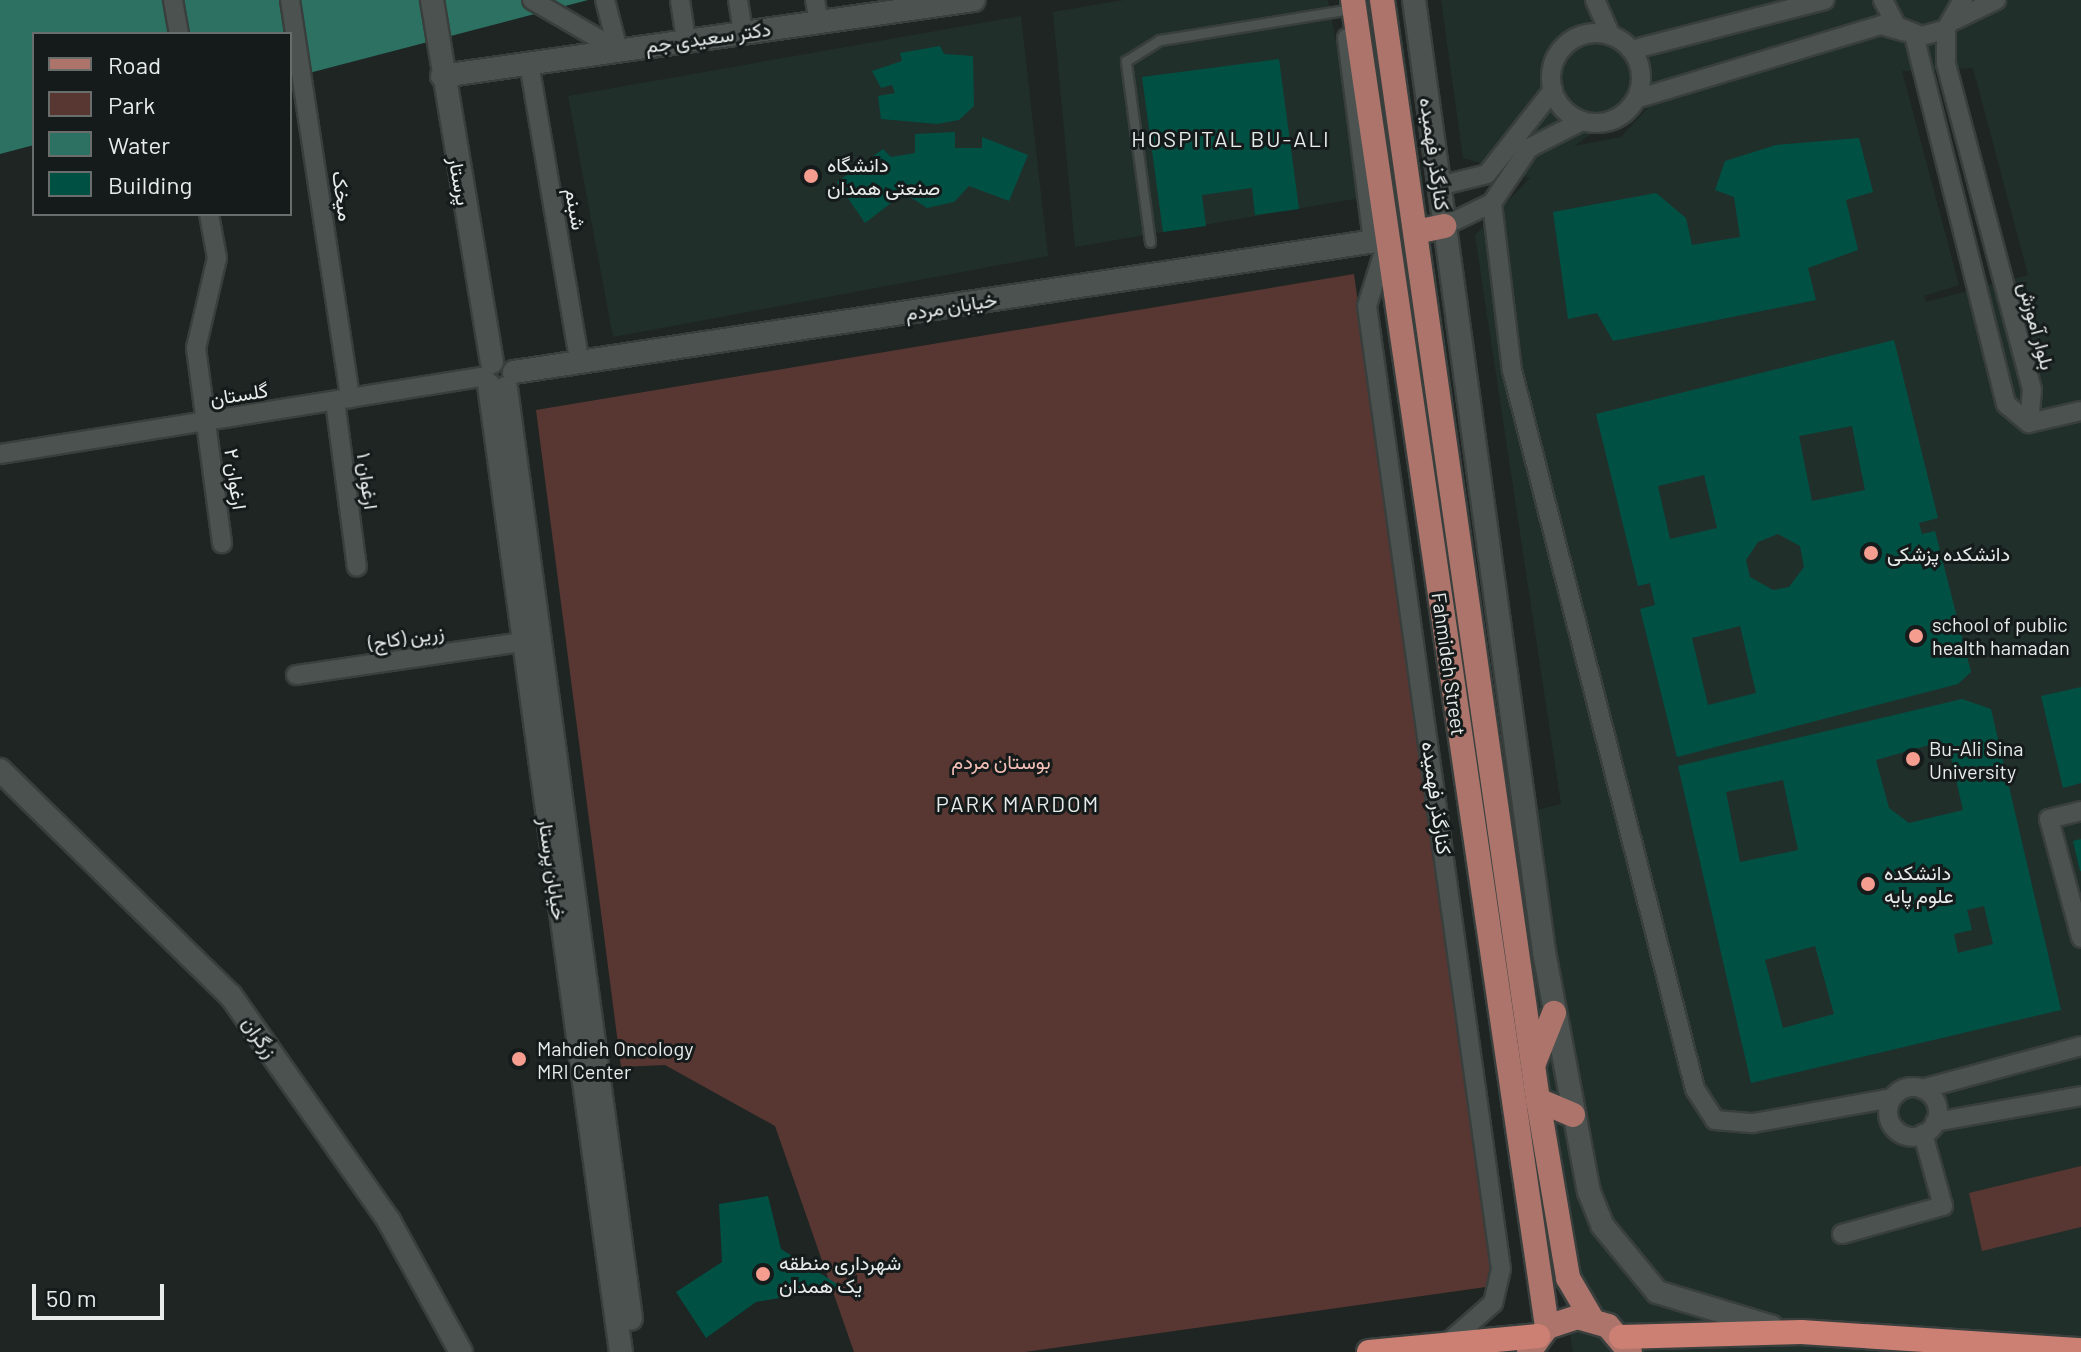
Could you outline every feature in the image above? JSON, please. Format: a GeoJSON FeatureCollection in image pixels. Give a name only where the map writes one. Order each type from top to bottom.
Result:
{"type":"FeatureCollection","features":[{"type":"Feature","properties":{"kind":"highway"},"geometry":{"type":"LineString","coordinates":[[1625,1344],[1801,1332],[2081,1350]]}},
{"type":"Feature","properties":{"kind":"highway"},"geometry":{"type":"LineString","coordinates":[[1665,1352],[1735,1347],[1754,1334]]}},
{"type":"Feature","properties":{"kind":"highway"},"geometry":{"type":"LineString","coordinates":[[1369,1352],[1538,1338]]}},
{"type":"Feature","properties":{"kind":"main road","name":"Fahmideh Street"},"geometry":{"type":"LineString","coordinates":[[1382,0],[1538,1100],[1568,1278],[1592,1319]]}},
{"type":"Feature","properties":{"kind":"main road","name":"Fahmideh Street"},"geometry":{"type":"LineString","coordinates":[[1348,4],[1538,1338]]}},
{"type":"Feature","properties":{"kind":"main road"},"geometry":{"type":"LineString","coordinates":[[1416,232],[1444,226]]}},
{"type":"Feature","properties":{"kind":"main road"},"geometry":{"type":"LineString","coordinates":[[1533,1065],[1554,1013]]}},
{"type":"Feature","properties":{"kind":"main road"},"geometry":{"type":"LineString","coordinates":[[1538,1100],[1573,1115]]}},
{"type":"Feature","properties":{"kind":"main road"},"geometry":{"type":"LineString","coordinates":[[1538,1338],[1592,1319],[1625,1344]]}},
{"type":"Feature","properties":{"kind":"street"},"geometry":{"type":"LineString","coordinates":[[173,0],[179,32]]}},
{"type":"Feature","properties":{"kind":"street","name":"میخک"},"geometry":{"type":"LineString","coordinates":[[290,0],[342,400]]}},
{"type":"Feature","properties":{"kind":"street","name":"پرستار"},"geometry":{"type":"LineString","coordinates":[[432,0],[442,76],[497,377]]}},
{"type":"Feature","properties":{"kind":"street"},"geometry":{"type":"LineString","coordinates":[[532,0],[618,50]]}},
{"type":"Feature","properties":{"kind":"street"},"geometry":{"type":"LineString","coordinates":[[605,0],[618,50]]}},
{"type":"Feature","properties":{"kind":"street"},"geometry":{"type":"LineString","coordinates":[[680,0],[686,40]]}},
{"type":"Feature","properties":{"kind":"street"},"geometry":{"type":"LineString","coordinates":[[738,0],[743,32]]}},
{"type":"Feature","properties":{"kind":"street","name":"دکتر سعیدی جم"},"geometry":{"type":"LineString","coordinates":[[442,76],[743,32],[817,11],[970,0]]}},
{"type":"Feature","properties":{"kind":"street","name":"کنارگذر فهمیده"},"geometry":{"type":"LineString","coordinates":[[1414,0],[1554,1013],[1573,1115],[1602,1225],[1657,1292],[1728,1319],[1801,1332]]}},
{"type":"Feature","properties":{"kind":"street"},"geometry":{"type":"LineString","coordinates":[[1595,0],[1611,36],[1631,50],[1641,74],[1636,99]]}},
{"type":"Feature","properties":{"kind":"street"},"geometry":{"type":"LineString","coordinates":[[1631,50],[1825,0]]}},
{"type":"Feature","properties":{"kind":"street"},"geometry":{"type":"LineString","coordinates":[[1883,0],[1910,34],[1975,272],[2006,404],[2029,423],[2081,411]]}},
{"type":"Feature","properties":{"kind":"street"},"geometry":{"type":"LineString","coordinates":[[1950,25],[1963,0]]}},
{"type":"Feature","properties":{"kind":"street"},"geometry":{"type":"LineString","coordinates":[[1444,226],[1492,203],[1529,148],[1582,121],[1619,117],[1636,99],[1881,25],[1910,34],[1950,25],[1996,0]]}},
{"type":"Feature","properties":{"kind":"street","name":"بلوار آموزش"},"geometry":{"type":"LineString","coordinates":[[1950,25],[1946,64],[2032,390],[2029,423]]}},
{"type":"Feature","properties":{"kind":"street"},"geometry":{"type":"LineString","coordinates":[[1439,186],[1487,174],[1553,90],[1554,62],[1571,41],[1611,36]]}},
{"type":"Feature","properties":{"kind":"street","name":"شبنم"},"geometry":{"type":"LineString","coordinates":[[529,63],[580,363]]}},
{"type":"Feature","properties":{"kind":"street"},"geometry":{"type":"LineString","coordinates":[[1553,90],[1582,121]]}},
{"type":"Feature","properties":{"kind":"street"},"geometry":{"type":"LineString","coordinates":[[1492,203],[1512,370],[1695,1089],[1715,1120],[1753,1123],[1892,1098],[2081,1046]]}},
{"type":"Feature","properties":{"kind":"street","name":"ارغوان ۲"},"geometry":{"type":"LineString","coordinates":[[209,216],[217,258],[196,348],[222,543]]}},
{"type":"Feature","properties":{"kind":"street","name":"کنارگذر فهمیده"},"geometry":{"type":"LineString","coordinates":[[1380,240],[1367,306],[1501,1269],[1493,1303],[1461,1346]]}},
{"type":"Feature","properties":{"kind":"street","name":"خیابان مردم"},"geometry":{"type":"LineString","coordinates":[[497,377],[1380,240]]}},
{"type":"Feature","properties":{"kind":"street"},"geometry":{"type":"LineString","coordinates":[[1975,272],[1998,267]]}},
{"type":"Feature","properties":{"kind":"street","name":"گلستان"},"geometry":{"type":"LineString","coordinates":[[0,454],[497,377]]}},
{"type":"Feature","properties":{"kind":"street","name":"خیابان پرستار"},"geometry":{"type":"LineString","coordinates":[[497,377],[521,642],[621,1352]]}},
{"type":"Feature","properties":{"kind":"street","name":"خیابان پرستار"},"geometry":{"type":"LineString","coordinates":[[497,377],[635,1352]]}},
{"type":"Feature","properties":{"kind":"street","name":"ارغوان ۱"},"geometry":{"type":"LineString","coordinates":[[342,400],[357,567]]}},
{"type":"Feature","properties":{"kind":"street","name":"زرین (کاج)"},"geometry":{"type":"LineString","coordinates":[[296,675],[521,642]]}},
{"type":"Feature","properties":{"kind":"street","name":"زرگران"},"geometry":{"type":"LineString","coordinates":[[0,770],[231,996],[389,1221],[461,1352]]}},
{"type":"Feature","properties":{"kind":"street"},"geometry":{"type":"LineString","coordinates":[[2081,811],[2049,819],[2081,938]]}},
{"type":"Feature","properties":{"kind":"street"},"geometry":{"type":"LineString","coordinates":[[1842,1234],[1943,1206],[1929,1128],[1937,1106],[1922,1089]]}},
{"type":"Feature","properties":{"kind":"street"},"geometry":{"type":"LineString","coordinates":[[1892,1098],[1894,1128],[1929,1128],[2081,1096]]}},
{"type":"Feature","properties":{"kind":"lane"},"geometry":{"type":"LineString","coordinates":[[1150,242],[1126,61],[1160,40],[1348,4]]}},
{"type":"Feature","properties":{"kind":"shaded area"},"geometry":{"type":"Polygon","coordinates":[[[1124,0],[1328,0],[1366,197],[1075,247],[1053,12],[1124,0]]]}},
{"type":"Feature","properties":{"kind":"shaded area"},"geometry":{"type":"Polygon","coordinates":[[[1441,0],[2081,0],[2081,1352],[1573,1352],[1486,823],[1561,804],[1475,235],[1530,178],[1463,158],[1441,0]],[[1973,68],[1902,71],[1959,285],[1924,296],[1926,302],[2028,275],[1973,68]],[[1739,78],[1665,80],[1574,146],[1621,137],[1654,101],[1739,78]]]}},
{"type":"Feature","properties":{"kind":"shaded area","name":"دانشگاه صنعتی همدان"},"geometry":{"type":"Polygon","coordinates":[[[1021,16],[1048,256],[613,337],[568,96],[1021,16]]]}},
{"type":"Feature","properties":{"kind":"green space","name":"بوستان مردم"},"geometry":{"type":"Polygon","coordinates":[[[1354,274],[1493,1286],[1025,1352],[854,1352],[775,1126],[665,1065],[621,1067],[536,410],[1354,274]]]}},
{"type":"Feature","properties":{"kind":"green space"},"geometry":{"type":"Polygon","coordinates":[[[2081,1166],[2081,1227],[1982,1251],[1969,1193],[2081,1166]]]}},
{"type":"Feature","properties":{"kind":"water"},"geometry":{"type":"Polygon","coordinates":[[[0,0],[588,0],[292,77],[292,32],[32,32],[32,146],[0,154],[0,0]]]}},
{"type":"Feature","properties":{"kind":"building"},"geometry":{"type":"Polygon","coordinates":[[[940,46],[944,54],[973,56],[974,106],[959,120],[937,124],[881,119],[878,96],[895,93],[892,85],[881,88],[872,71],[902,61],[900,53],[940,46]]]}},
{"type":"Feature","properties":{"kind":"building"},"geometry":{"type":"Polygon","coordinates":[[[1279,59],[1299,209],[1255,215],[1252,188],[1202,195],[1206,226],[1163,232],[1142,77],[1279,59]]]}},
{"type":"Feature","properties":{"kind":"building"},"geometry":{"type":"Polygon","coordinates":[[[955,132],[955,148],[982,148],[982,137],[1028,155],[1009,201],[969,186],[954,202],[927,208],[904,193],[865,223],[837,182],[883,149],[891,157],[915,153],[915,134],[955,132]]]}},
{"type":"Feature","properties":{"kind":"building"},"geometry":{"type":"Polygon","coordinates":[[[1859,138],[1873,192],[1846,200],[1858,250],[1808,268],[1816,300],[1613,341],[1597,313],[1568,319],[1553,212],[1656,193],[1686,218],[1692,245],[1740,237],[1734,197],[1715,190],[1725,161],[1776,145],[1859,138]]]}},
{"type":"Feature","properties":{"kind":"building","name":"دانشکده پزشکی"},"geometry":{"type":"Polygon","coordinates":[[[1894,340],[1938,518],[1919,523],[1922,534],[1935,531],[1971,672],[1958,684],[1677,757],[1640,609],[1655,605],[1650,583],[1638,586],[1596,414],[1894,340]],[[1852,426],[1799,436],[1812,501],[1865,490],[1852,426]],[[1704,475],[1658,486],[1670,539],[1717,528],[1704,475]],[[1778,534],[1758,542],[1746,560],[1750,577],[1773,590],[1789,587],[1804,567],[1800,546],[1778,534]],[[1740,626],[1692,638],[1708,705],[1756,693],[1740,626]]]}},
{"type":"Feature","properties":{"kind":"building"},"geometry":{"type":"Polygon","coordinates":[[[2081,687],[2081,783],[2063,788],[2041,696],[2081,687]]]}},
{"type":"Feature","properties":{"kind":"building","name":"دانشکده علوم پایه"},"geometry":{"type":"Polygon","coordinates":[[[1962,699],[1991,709],[2061,1010],[1751,1083],[1678,766],[1962,699]],[[1933,744],[1876,760],[1889,808],[1909,823],[1963,810],[1951,758],[1933,744]],[[1783,780],[1726,792],[1740,862],[1798,850],[1783,780]],[[1984,906],[1967,910],[1972,930],[1954,934],[1958,953],[1993,944],[1984,906]],[[1815,946],[1765,960],[1783,1028],[1834,1014],[1815,946]]]}},
{"type":"Feature","properties":{"kind":"building"},"geometry":{"type":"Polygon","coordinates":[[[2081,839],[2081,871],[2080,871],[2073,841],[2081,839]]]}},
{"type":"Feature","properties":{"kind":"building","name":"شهرداری منطقه یک همدان"},"geometry":{"type":"Polygon","coordinates":[[[768,1196],[781,1249],[842,1287],[756,1302],[706,1338],[676,1292],[722,1262],[719,1204],[768,1196]]]}},
{"type":"Feature","properties":{"kind":"place","name":"دانشگاه صنعتی همدان"},"geometry":{"type":"Point","coordinates":[811,176]}},
{"type":"Feature","properties":{"kind":"place","name":"دانشکده پزشکی"},"geometry":{"type":"Point","coordinates":[1871,553]}},
{"type":"Feature","properties":{"kind":"place","name":"school of public health hamadan"},"geometry":{"type":"Point","coordinates":[1916,636]}},
{"type":"Feature","properties":{"kind":"place","name":"Bu-Ali Sina University"},"geometry":{"type":"Point","coordinates":[1913,759]}},
{"type":"Feature","properties":{"kind":"place","name":"دانشکده علوم پایه"},"geometry":{"type":"Point","coordinates":[1868,884]}},
{"type":"Feature","properties":{"kind":"place","name":"Mahdieh Oncology MRI Center"},"geometry":{"type":"Point","coordinates":[519,1059]}},
{"type":"Feature","properties":{"kind":"place","name":"شهرداری منطقه یک همدان"},"geometry":{"type":"Point","coordinates":[763,1274]}},
{"type":"Feature","properties":{"kind":"district","name":"HOSPITAL BU-ALI"},"geometry":{"type":"Point","coordinates":[1231,139]}},
{"type":"Feature","properties":{"kind":"district","name":"PARK MARDOM"},"geometry":{"type":"Point","coordinates":[1018,804]}}]}
